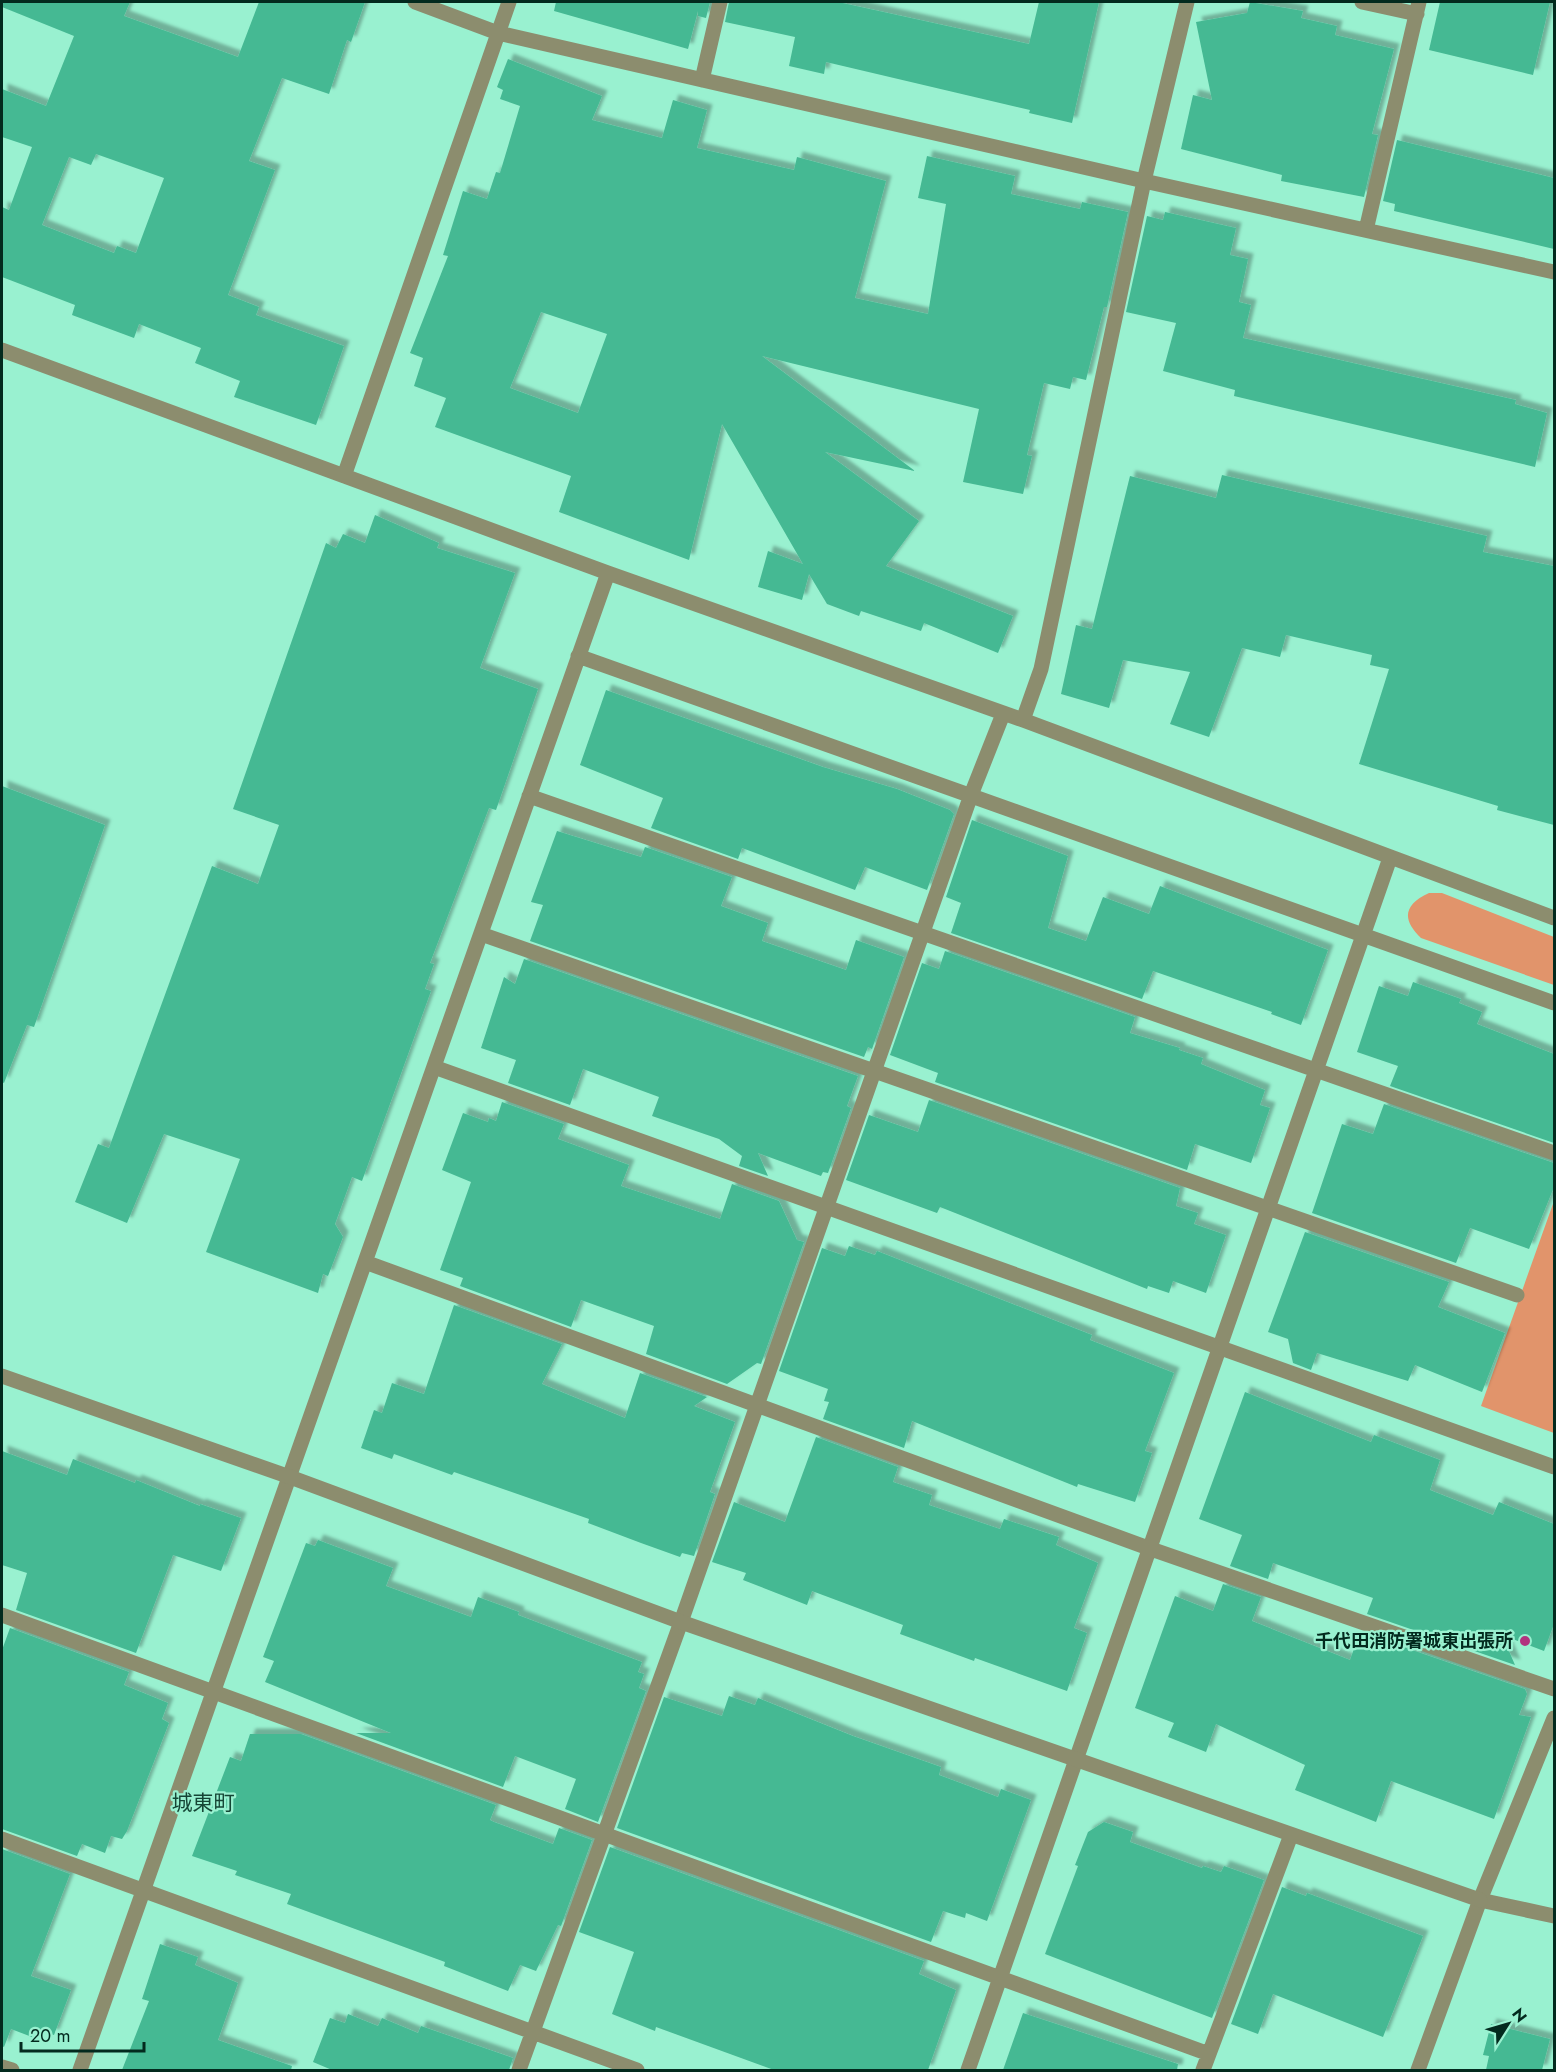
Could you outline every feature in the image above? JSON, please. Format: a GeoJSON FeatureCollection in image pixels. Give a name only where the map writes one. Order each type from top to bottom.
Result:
{"type":"FeatureCollection","features":[{"type":"Feature","properties":{"kind":"street"},"geometry":{"type":"LineString","coordinates":[[415,2],[498,33],[1554,272]]}},
{"type":"Feature","properties":{"kind":"street"},"geometry":{"type":"LineString","coordinates":[[344,476],[509,2]]}},
{"type":"Feature","properties":{"kind":"street"},"geometry":{"type":"LineString","coordinates":[[702,80],[720,2]]}},
{"type":"Feature","properties":{"kind":"street"},"geometry":{"type":"LineString","coordinates":[[1023,720],[1041,669],[1144,181],[1187,2]]}},
{"type":"Feature","properties":{"kind":"street"},"geometry":{"type":"LineString","coordinates":[[1362,2],[1418,8],[1366,230]]}},
{"type":"Feature","properties":{"kind":"street"},"geometry":{"type":"LineString","coordinates":[[2,350],[608,573],[1023,720],[1554,918]]}},
{"type":"Feature","properties":{"kind":"street"},"geometry":{"type":"LineString","coordinates":[[80,2070],[608,573]]}},
{"type":"Feature","properties":{"kind":"street"},"geometry":{"type":"LineString","coordinates":[[578,656],[1554,1004]]}},
{"type":"Feature","properties":{"kind":"street"},"geometry":{"type":"LineString","coordinates":[[519,2070],[681,1622],[970,795],[1003,714]]}},
{"type":"Feature","properties":{"kind":"street"},"geometry":{"type":"LineString","coordinates":[[529,796],[1554,1153]]}},
{"type":"Feature","properties":{"kind":"street"},"geometry":{"type":"LineString","coordinates":[[968,2070],[1390,858]]}},
{"type":"Feature","properties":{"kind":"street"},"geometry":{"type":"LineString","coordinates":[[481,934],[1517,1295]]}},
{"type":"Feature","properties":{"kind":"street"},"geometry":{"type":"LineString","coordinates":[[434,1067],[1554,1467]]}},
{"type":"Feature","properties":{"kind":"street"},"geometry":{"type":"LineString","coordinates":[[365,1262],[1151,1549],[1554,1689]]}},
{"type":"Feature","properties":{"kind":"street"},"geometry":{"type":"LineString","coordinates":[[2,1376],[290,1477],[681,1622],[1077,1762],[1480,1900],[1554,1916]]}},
{"type":"Feature","properties":{"kind":"street"},"geometry":{"type":"LineString","coordinates":[[2,1615],[1209,2054]]}},
{"type":"Feature","properties":{"kind":"street"},"geometry":{"type":"LineString","coordinates":[[1418,2070],[1480,1900],[1554,1718]]}},
{"type":"Feature","properties":{"kind":"street"},"geometry":{"type":"LineString","coordinates":[[1203,2070],[1291,1835]]}},
{"type":"Feature","properties":{"kind":"street"},"geometry":{"type":"LineString","coordinates":[[2,1839],[637,2070]]}},
{"type":"Feature","properties":{"kind":"street"},"geometry":{"type":"LineString","coordinates":[[2,2067],[12,2070]]}},
{"type":"Feature","properties":{"kind":"shaded area"},"geometry":{"type":"Polygon","coordinates":[[[1429,893],[1442,893],[1554,937],[1554,985],[1421,938],[1411,925],[1408,913],[1414,903],[1429,893]]]}},
{"type":"Feature","properties":{"kind":"shaded area"},"geometry":{"type":"Polygon","coordinates":[[[1554,1201],[1554,1433],[1481,1406],[1554,1201]]]}},
{"type":"Feature","properties":{"kind":"building"},"geometry":{"type":"Polygon","coordinates":[[[2,2],[130,2],[124,16],[238,57],[259,2],[365,2],[351,42],[347,40],[329,94],[282,78],[249,161],[275,170],[228,295],[259,307],[256,315],[344,346],[316,425],[234,397],[240,381],[195,363],[201,348],[139,324],[134,338],[72,315],[75,305],[2,277],[2,207],[9,210],[32,147],[2,137],[2,89],[46,106],[74,36],[2,7],[2,2]],[[96,154],[91,165],[69,157],[42,225],[114,253],[117,246],[136,253],[164,178],[96,154]]]}},
{"type":"Feature","properties":{"kind":"building"},"geometry":{"type":"Polygon","coordinates":[[[556,2],[710,2],[706,18],[698,16],[698,11],[688,49],[554,11],[556,2]]]}},
{"type":"Feature","properties":{"kind":"building"},"geometry":{"type":"Polygon","coordinates":[[[729,2],[838,2],[1029,44],[1039,2],[1099,2],[1072,123],[1029,113],[1030,110],[826,62],[824,74],[789,66],[795,37],[725,22],[729,2]]]}},
{"type":"Feature","properties":{"kind":"building"},"geometry":{"type":"Polygon","coordinates":[[[1250,2],[1303,11],[1301,18],[1337,26],[1335,35],[1394,49],[1372,134],[1378,135],[1364,197],[1281,181],[1282,175],[1181,149],[1193,95],[1212,100],[1196,22],[1247,13],[1250,2]]]}},
{"type":"Feature","properties":{"kind":"building"},"geometry":{"type":"Polygon","coordinates":[[[1440,2],[1550,2],[1533,75],[1429,50],[1440,2]]]}},
{"type":"Feature","properties":{"kind":"building"},"geometry":{"type":"Polygon","coordinates":[[[508,59],[602,96],[592,120],[662,138],[673,100],[707,110],[697,148],[794,170],[797,157],[886,181],[855,298],[928,314],[946,204],[918,198],[927,156],[1015,176],[1011,194],[1080,209],[1082,202],[1128,212],[1107,307],[1104,307],[1086,380],[1073,377],[1070,389],[1044,383],[1027,455],[1032,456],[1023,494],[963,482],[979,409],[762,356],[915,471],[825,452],[919,521],[886,566],[1013,616],[998,653],[924,623],[921,631],[861,611],[859,616],[827,604],[809,574],[802,600],[758,587],[768,551],[803,564],[722,424],[689,560],[559,512],[571,476],[435,427],[446,398],[414,386],[423,358],[410,353],[448,256],[443,255],[463,191],[487,199],[496,172],[500,173],[520,106],[500,99],[503,90],[497,87],[508,59]],[[541,312],[510,388],[578,413],[607,334],[541,312]]]}},
{"type":"Feature","properties":{"kind":"building"},"geometry":{"type":"Polygon","coordinates":[[[1397,140],[1554,178],[1554,249],[1394,211],[1395,204],[1383,201],[1397,140]]]}},
{"type":"Feature","properties":{"kind":"building"},"geometry":{"type":"Polygon","coordinates":[[[1165,212],[1236,228],[1230,255],[1248,259],[1239,302],[1251,305],[1243,338],[1516,400],[1515,404],[1547,413],[1535,467],[1234,396],[1235,390],[1163,371],[1176,323],[1126,312],[1147,216],[1163,220],[1165,212]]]}},
{"type":"Feature","properties":{"kind":"building"},"geometry":{"type":"Polygon","coordinates":[[[1222,475],[1487,536],[1483,552],[1554,566],[1554,825],[1497,810],[1498,806],[1359,764],[1389,669],[1370,665],[1372,655],[1286,635],[1280,657],[1242,648],[1209,737],[1170,724],[1190,672],[1123,660],[1109,708],[1061,694],[1076,625],[1092,629],[1130,476],[1216,498],[1222,475]]]}},
{"type":"Feature","properties":{"kind":"building"},"geometry":{"type":"Polygon","coordinates":[[[375,515],[439,543],[437,548],[515,573],[480,668],[538,689],[496,810],[489,808],[430,963],[434,964],[425,989],[431,991],[362,1181],[352,1177],[335,1224],[343,1237],[328,1276],[323,1274],[318,1293],[206,1252],[240,1159],[164,1134],[127,1223],[75,1202],[98,1144],[109,1148],[212,866],[258,884],[279,825],[233,809],[326,543],[336,548],[343,534],[365,543],[375,515]]]}},
{"type":"Feature","properties":{"kind":"building"},"geometry":{"type":"Polygon","coordinates":[[[606,690],[823,767],[897,789],[950,810],[954,814],[927,890],[865,867],[855,890],[742,848],[738,859],[651,828],[663,798],[580,765],[606,690]]]}},
{"type":"Feature","properties":{"kind":"building"},"geometry":{"type":"Polygon","coordinates":[[[2,786],[105,825],[34,1027],[27,1025],[4,1083],[2,1082],[2,786]]]}},
{"type":"Feature","properties":{"kind":"building"},"geometry":{"type":"Polygon","coordinates":[[[972,820],[1068,856],[1048,928],[1086,941],[1103,897],[1149,914],[1160,886],[1328,950],[1301,1025],[1271,1014],[1272,1012],[1153,971],[1142,999],[951,933],[961,903],[946,897],[972,820]]]}},
{"type":"Feature","properties":{"kind":"building"},"geometry":{"type":"Polygon","coordinates":[[[557,831],[641,857],[645,847],[732,877],[721,906],[768,923],[762,941],[846,970],[856,940],[904,957],[872,1049],[868,1047],[864,1057],[530,941],[543,905],[531,902],[557,831]]]}},
{"type":"Feature","properties":{"kind":"building"},"geometry":{"type":"Polygon","coordinates":[[[945,951],[1135,1017],[1130,1033],[1180,1048],[1179,1050],[1203,1058],[1201,1064],[1265,1090],[1260,1105],[1270,1108],[1251,1163],[1195,1144],[1187,1170],[935,1082],[938,1073],[890,1055],[922,963],[939,969],[945,951]]]}},
{"type":"Feature","properties":{"kind":"building"},"geometry":{"type":"Polygon","coordinates":[[[524,959],[858,1076],[847,1106],[851,1108],[828,1173],[823,1172],[821,1176],[758,1153],[768,1176],[739,1166],[742,1156],[719,1139],[652,1116],[659,1097],[583,1069],[570,1105],[508,1083],[516,1060],[481,1048],[504,977],[515,984],[524,959]]]}},
{"type":"Feature","properties":{"kind":"building"},"geometry":{"type":"Polygon","coordinates":[[[1413,982],[1461,999],[1459,1003],[1482,1012],[1477,1024],[1554,1054],[1554,1143],[1390,1086],[1398,1066],[1357,1052],[1379,986],[1408,996],[1413,982]]]}},
{"type":"Feature","properties":{"kind":"building"},"geometry":{"type":"Polygon","coordinates":[[[929,1100],[1180,1188],[1176,1206],[1198,1213],[1194,1224],[1226,1235],[1206,1293],[1173,1281],[1169,1293],[1148,1286],[1147,1289],[940,1207],[937,1213],[846,1180],[869,1115],[918,1132],[929,1100]]]}},
{"type":"Feature","properties":{"kind":"building"},"geometry":{"type":"Polygon","coordinates":[[[502,1102],[564,1124],[558,1139],[629,1165],[621,1186],[720,1219],[732,1184],[779,1201],[797,1240],[804,1242],[761,1364],[757,1363],[727,1384],[646,1354],[654,1326],[581,1300],[571,1327],[460,1286],[463,1278],[440,1270],[471,1182],[442,1170],[463,1113],[488,1122],[489,1118],[496,1121],[502,1102]]]}},
{"type":"Feature","properties":{"kind":"building"},"geometry":{"type":"Polygon","coordinates":[[[1384,1104],[1554,1163],[1554,1187],[1529,1249],[1470,1228],[1456,1263],[1312,1213],[1342,1124],[1373,1134],[1384,1104]]]}},
{"type":"Feature","properties":{"kind":"building"},"geometry":{"type":"Polygon","coordinates":[[[1305,1232],[1449,1282],[1438,1307],[1505,1333],[1482,1392],[1415,1365],[1408,1381],[1317,1353],[1311,1370],[1293,1363],[1288,1339],[1268,1332],[1305,1232]]]}},
{"type":"Feature","properties":{"kind":"building"},"geometry":{"type":"Polygon","coordinates":[[[849,1246],[875,1255],[877,1251],[1092,1335],[1090,1340],[1174,1373],[1145,1451],[1152,1453],[1135,1502],[1078,1484],[1077,1487],[912,1421],[904,1448],[823,1419],[829,1402],[824,1401],[828,1389],[779,1371],[822,1248],[845,1256],[849,1246]]]}},
{"type":"Feature","properties":{"kind":"building"},"geometry":{"type":"Polygon","coordinates":[[[454,1305],[562,1344],[542,1384],[625,1418],[640,1373],[707,1397],[694,1406],[735,1422],[710,1492],[715,1494],[694,1556],[682,1553],[680,1557],[588,1523],[589,1519],[454,1472],[452,1475],[394,1454],[392,1459],[361,1448],[374,1410],[382,1413],[392,1383],[424,1394],[454,1305]]]}},
{"type":"Feature","properties":{"kind":"building"},"geometry":{"type":"Polygon","coordinates":[[[1245,1392],[1371,1442],[1374,1435],[1440,1460],[1430,1490],[1493,1515],[1499,1502],[1554,1524],[1554,1624],[1544,1651],[1502,1635],[1515,1665],[1367,1614],[1373,1598],[1273,1563],[1268,1579],[1230,1566],[1242,1535],[1199,1519],[1245,1392]]]}},
{"type":"Feature","properties":{"kind":"building"},"geometry":{"type":"Polygon","coordinates":[[[816,1437],[898,1467],[893,1482],[932,1495],[929,1505],[1000,1529],[1004,1519],[1059,1537],[1056,1545],[1098,1563],[1074,1628],[1087,1633],[1067,1691],[900,1634],[903,1625],[812,1591],[807,1605],[743,1580],[746,1573],[712,1562],[734,1502],[785,1522],[816,1437]]]}},
{"type":"Feature","properties":{"kind":"building"},"geometry":{"type":"Polygon","coordinates":[[[2,1451],[67,1475],[73,1459],[135,1483],[136,1480],[200,1506],[200,1504],[241,1518],[221,1571],[173,1555],[136,1653],[16,1610],[27,1573],[2,1565],[2,1451]]]}},
{"type":"Feature","properties":{"kind":"building"},"geometry":{"type":"Polygon","coordinates":[[[318,1540],[393,1568],[386,1586],[471,1617],[478,1597],[519,1612],[518,1615],[642,1662],[638,1672],[644,1674],[639,1688],[646,1691],[598,1822],[565,1809],[576,1779],[515,1756],[503,1787],[356,1733],[391,1733],[265,1682],[274,1661],[263,1657],[306,1543],[315,1546],[318,1540]]]}},
{"type":"Feature","properties":{"kind":"building"},"geometry":{"type":"Polygon","coordinates":[[[1223,1584],[1261,1597],[1252,1621],[1350,1660],[1360,1632],[1525,1689],[1527,1694],[1519,1715],[1531,1717],[1494,1819],[1391,1781],[1376,1822],[1295,1790],[1305,1765],[1216,1724],[1206,1752],[1168,1737],[1174,1723],[1135,1708],[1162,1632],[1175,1596],[1213,1611],[1223,1584]]]}},
{"type":"Feature","properties":{"kind":"building"},"geometry":{"type":"Polygon","coordinates":[[[10,1628],[129,1672],[124,1685],[168,1703],[162,1719],[169,1723],[127,1831],[122,1839],[111,1836],[105,1853],[82,1844],[77,1856],[2,1829],[2,1650],[10,1628]]]}},
{"type":"Feature","properties":{"kind":"building"},"geometry":{"type":"Polygon","coordinates":[[[729,1696],[755,1705],[758,1698],[853,1736],[941,1767],[939,1775],[998,1797],[1001,1789],[1031,1800],[987,1921],[966,1913],[965,1918],[943,1911],[931,1942],[617,1828],[664,1697],[722,1716],[729,1696]]]}},
{"type":"Feature","properties":{"kind":"building"},"geometry":{"type":"Polygon","coordinates":[[[250,1734],[301,1734],[496,1805],[490,1820],[553,1844],[559,1828],[592,1840],[561,1926],[558,1925],[536,1971],[520,1965],[508,1991],[444,1966],[445,1962],[287,1904],[291,1894],[235,1875],[237,1871],[192,1856],[230,1757],[241,1761],[250,1734]]]}},
{"type":"Feature","properties":{"kind":"building"},"geometry":{"type":"Polygon","coordinates":[[[1104,1822],[1133,1832],[1130,1842],[1202,1868],[1203,1866],[1221,1872],[1224,1866],[1264,1880],[1212,2018],[1045,1954],[1078,1866],[1075,1865],[1088,1832],[1104,1822]]]}},
{"type":"Feature","properties":{"kind":"building"},"geometry":{"type":"Polygon","coordinates":[[[610,1847],[924,1961],[919,1974],[956,1990],[928,2070],[774,2070],[656,2027],[655,2031],[612,2014],[634,1952],[579,1932],[610,1847]]]}},
{"type":"Feature","properties":{"kind":"building"},"geometry":{"type":"Polygon","coordinates":[[[2,1849],[70,1874],[31,1976],[71,1990],[54,2035],[36,2029],[32,2037],[11,2029],[4,2047],[2,2046],[2,1849]]]}},
{"type":"Feature","properties":{"kind":"building"},"geometry":{"type":"Polygon","coordinates":[[[1282,1887],[1306,1896],[1307,1893],[1423,1936],[1383,2037],[1273,1994],[1258,2034],[1231,2024],[1282,1887]]]}},
{"type":"Feature","properties":{"kind":"building"},"geometry":{"type":"Polygon","coordinates":[[[160,1944],[198,1957],[195,1965],[238,1983],[218,2040],[292,2066],[291,2070],[122,2070],[149,2001],[142,1999],[160,1944]]]}},
{"type":"Feature","properties":{"kind":"building"},"geometry":{"type":"Polygon","coordinates":[[[1023,2013],[1178,2064],[1177,2070],[1003,2070],[1023,2013]]]}},
{"type":"Feature","properties":{"kind":"building"},"geometry":{"type":"Polygon","coordinates":[[[348,2014],[378,2026],[382,2018],[418,2033],[421,2026],[513,2058],[509,2070],[332,2070],[313,2062],[330,2018],[345,2023],[348,2014]]]}},
{"type":"Feature","properties":{"kind":"building"},"geometry":{"type":"Polygon","coordinates":[[[1491,2024],[1550,2039],[1542,2070],[1486,2070],[1489,2056],[1483,2055],[1491,2024]]]}},
{"type":"Feature","properties":{"kind":"place","name":"千代田消防署城東出張所"},"geometry":{"type":"Point","coordinates":[1525,1641]}},
{"type":"Feature","properties":{"kind":"district","name":"城東町"},"geometry":{"type":"Point","coordinates":[203,1803]}}]}
